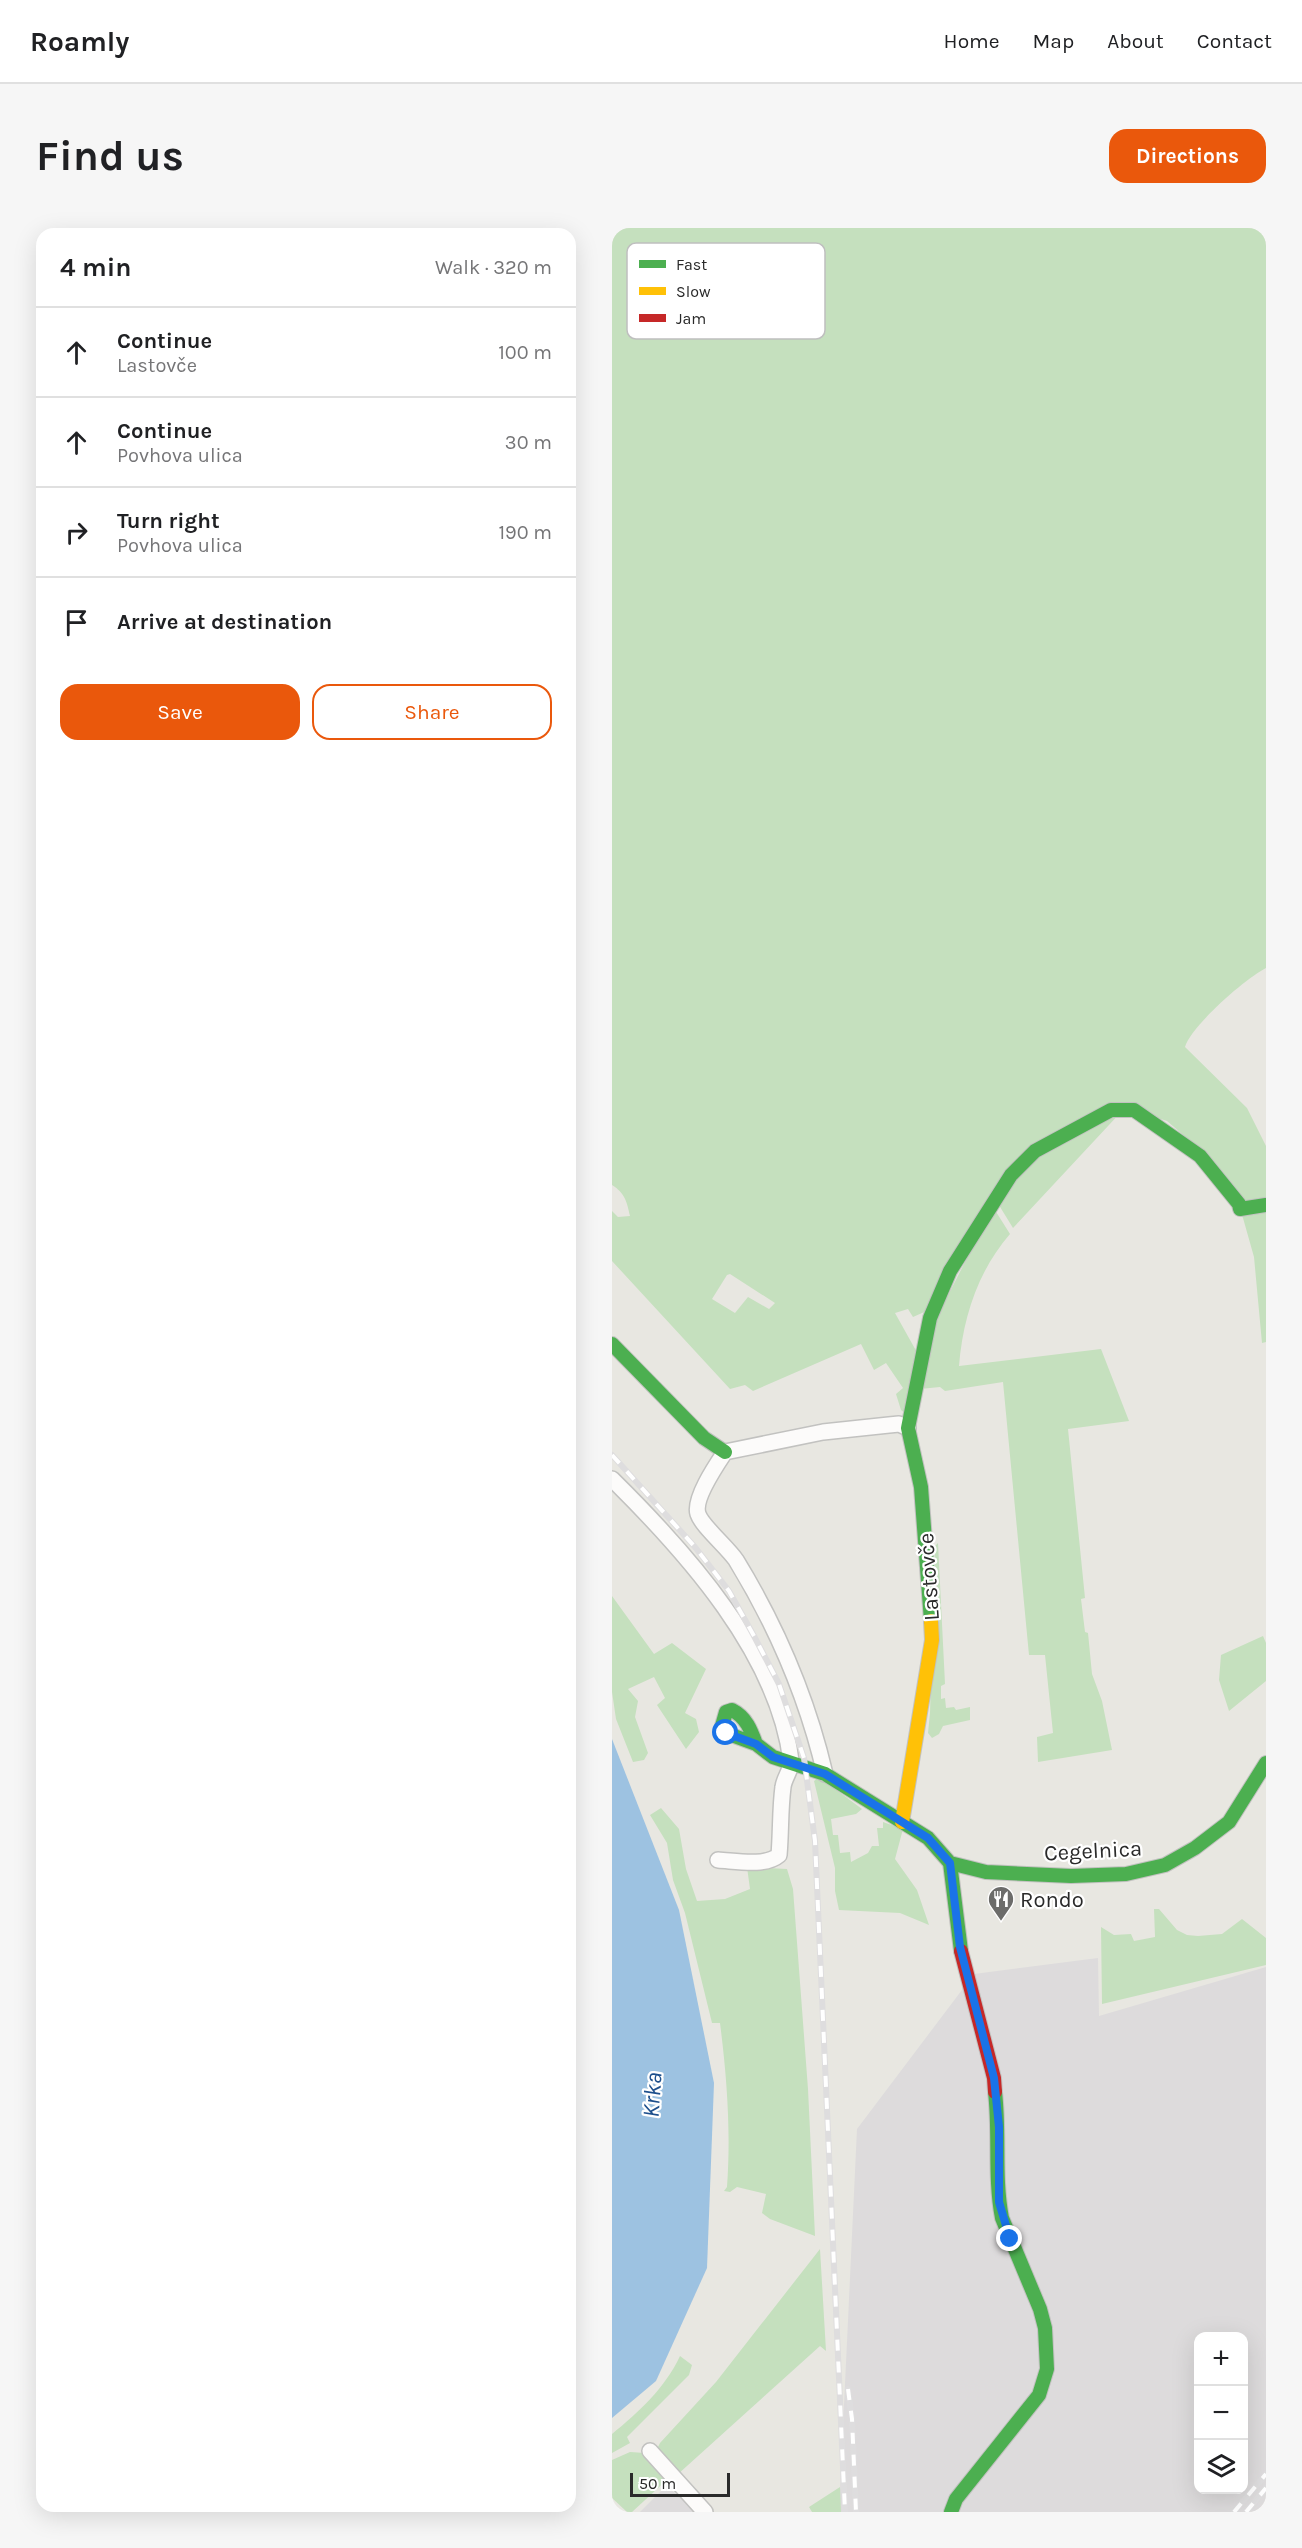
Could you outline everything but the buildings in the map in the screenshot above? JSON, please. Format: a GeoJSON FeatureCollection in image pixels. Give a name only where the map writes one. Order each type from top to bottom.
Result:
{"type":"FeatureCollection","features":[{"type":"Feature","properties":{"kind":"street"},"geometry":{"type":"LineString","coordinates":[[612,1344],[704,1438],[725,1452],[823,1432],[889,1425],[908,1428],[930,1318],[950,1271],[1011,1174],[1035,1151],[1111,1110],[1134,1110],[1200,1156],[1239,1204],[1240,1209],[1266,1205]]}},
{"type":"Feature","properties":{"kind":"street","name":"Lastovče"},"geometry":{"type":"LineString","coordinates":[[902,1822],[932,1640],[921,1487],[908,1428]]}},
{"type":"Feature","properties":{"kind":"street"},"geometry":{"type":"LineString","coordinates":[[725,1452],[697,1503],[698,1514],[735,1558],[793,1666],[818,1742],[825,1774]]}},
{"type":"Feature","properties":{"kind":"street"},"geometry":{"type":"LineString","coordinates":[[612,1479],[687,1558],[744,1638],[775,1698],[791,1763],[783,1785],[779,1855],[773,1860],[718,1860]]}},
{"type":"Feature","properties":{"kind":"street"},"geometry":{"type":"LineString","coordinates":[[756,1744],[773,1757],[825,1774],[928,1838],[950,1863],[960,1947],[994,2078],[999,2127],[999,2202],[1002,2218],[1040,2309],[1045,2328],[1047,2363],[1038,2395],[956,2499],[951,2512]]}},
{"type":"Feature","properties":{"kind":"street","name":"Cegelnica"},"geometry":{"type":"LineString","coordinates":[[950,1863],[986,1872],[1071,1876],[1126,1874],[1165,1865],[1195,1848],[1229,1822],[1266,1763]]}},
{"type":"Feature","properties":{"kind":"street"},"geometry":{"type":"LineString","coordinates":[[650,2451],[705,2512]]}},
{"type":"Feature","properties":{"kind":"shaded area"},"geometry":{"type":"Polygon","coordinates":[[[1098,1958],[1099,2016],[1266,1967],[1266,2512],[839,2512],[857,2129],[974,1974],[1098,1958]]]}},
{"type":"Feature","properties":{"kind":"shaded area"},"geometry":{"type":"Polygon","coordinates":[[[666,2486],[700,2512],[640,2512],[666,2486]]]}},
{"type":"Feature","properties":{"kind":"green space"},"geometry":{"type":"Polygon","coordinates":[[[612,228],[1266,228],[1266,968],[1220,1003],[1197,1027],[1185,1047],[1247,1108],[1266,1146],[1266,1342],[1262,1343],[1254,1257],[1243,1218],[1213,1168],[1189,1140],[1167,1121],[1139,1112],[1122,1111],[1013,1228],[997,1202],[1020,1171],[1048,1149],[1109,1115],[1105,1108],[1028,1152],[1014,1165],[986,1202],[960,1247],[931,1309],[913,1317],[908,1309],[895,1313],[919,1356],[906,1414],[901,1410],[896,1394],[903,1388],[886,1363],[874,1370],[861,1344],[753,1391],[745,1385],[730,1389],[612,1261],[612,1211],[618,1217],[630,1216],[625,1198],[612,1185],[612,228]],[[730,1274],[727,1275],[712,1299],[735,1313],[748,1297],[769,1309],[775,1303],[730,1274]]]}},
{"type":"Feature","properties":{"kind":"green space"},"geometry":{"type":"Polygon","coordinates":[[[993,1207],[1010,1234],[989,1263],[974,1296],[964,1330],[959,1366],[1101,1349],[1129,1421],[1068,1429],[1085,1598],[1081,1599],[1085,1632],[1088,1633],[1092,1674],[1102,1701],[1112,1750],[1038,1762],[1037,1737],[1053,1733],[1045,1655],[1029,1655],[1003,1382],[945,1391],[940,1387],[920,1389],[937,1317],[993,1207]]]}},
{"type":"Feature","properties":{"kind":"green space"},"geometry":{"type":"Polygon","coordinates":[[[938,1543],[945,1684],[941,1686],[941,1699],[945,1698],[946,1708],[954,1707],[956,1710],[970,1707],[970,1720],[943,1726],[939,1734],[932,1738],[928,1733],[935,1546],[938,1543]]]}},
{"type":"Feature","properties":{"kind":"green space"},"geometry":{"type":"Polygon","coordinates":[[[612,1596],[654,1654],[672,1643],[706,1669],[685,1713],[696,1719],[699,1732],[686,1749],[657,1705],[665,1698],[654,1677],[628,1689],[638,1701],[635,1717],[648,1753],[644,1760],[633,1762],[616,1719],[612,1692],[612,1596]]]}},
{"type":"Feature","properties":{"kind":"green space"},"geometry":{"type":"Polygon","coordinates":[[[1263,1636],[1266,1643],[1266,1681],[1229,1711],[1219,1680],[1221,1655],[1263,1636]]]}},
{"type":"Feature","properties":{"kind":"green space"},"geometry":{"type":"Polygon","coordinates":[[[819,1777],[862,1809],[856,1814],[831,1819],[833,1835],[838,1835],[840,1853],[850,1852],[851,1862],[868,1853],[872,1846],[879,1846],[877,1828],[883,1828],[883,1822],[903,1829],[895,1859],[917,1890],[929,1925],[900,1913],[839,1910],[835,1891],[835,1868],[814,1781],[819,1777]]]}},
{"type":"Feature","properties":{"kind":"green space"},"geometry":{"type":"Polygon","coordinates":[[[661,1808],[679,1829],[686,1869],[697,1901],[725,1899],[750,1889],[747,1867],[787,1869],[793,1889],[808,2089],[815,2236],[770,2219],[762,2213],[766,2194],[737,2187],[730,2192],[724,2191],[727,2187],[728,2125],[720,2023],[712,2023],[685,1913],[673,1880],[667,1843],[650,1815],[661,1808]]]}},
{"type":"Feature","properties":{"kind":"green space"},"geometry":{"type":"Polygon","coordinates":[[[1154,1909],[1159,1909],[1177,1930],[1187,1935],[1222,1934],[1242,1919],[1266,1938],[1266,1965],[1102,2004],[1101,1927],[1114,1935],[1131,1934],[1134,1941],[1155,1937],[1154,1909]]]}},
{"type":"Feature","properties":{"kind":"green space"},"geometry":{"type":"Polygon","coordinates":[[[820,2249],[826,2351],[820,2346],[677,2475],[657,2449],[660,2443],[716,2382],[820,2249]]]}},
{"type":"Feature","properties":{"kind":"green space"},"geometry":{"type":"Polygon","coordinates":[[[680,2356],[692,2365],[689,2375],[627,2437],[630,2443],[612,2453],[612,2434],[650,2399],[667,2379],[680,2356]]]}},
{"type":"Feature","properties":{"kind":"green space"},"geometry":{"type":"Polygon","coordinates":[[[630,2452],[645,2453],[669,2478],[632,2512],[627,2512],[612,2498],[612,2460],[630,2452]]]}},
{"type":"Feature","properties":{"kind":"green space"},"geometry":{"type":"Polygon","coordinates":[[[840,2487],[841,2512],[812,2512],[809,2507],[840,2487]]]}},
{"type":"Feature","properties":{"kind":"water","name":"Krka"},"geometry":{"type":"Polygon","coordinates":[[[612,1739],[679,1910],[714,2083],[707,2268],[656,2381],[612,2418],[612,1739]]]}},
{"type":"Feature","properties":{"kind":"railway"},"geometry":{"type":"LineString","coordinates":[[612,1455],[695,1547],[729,1591],[779,1684],[804,1758],[815,1841],[845,2512]]}},
{"type":"Feature","properties":{"kind":"railway"},"geometry":{"type":"LineString","coordinates":[[848,2389],[852,2419],[856,2512]]}},
{"type":"Feature","properties":{"kind":"railway"},"geometry":{"type":"LineString","coordinates":[[1234,2512],[1266,2474]]}},
{"type":"Feature","properties":{"kind":"railway"},"geometry":{"type":"LineString","coordinates":[[1246,2512],[1266,2488]]}},
{"type":"Feature","properties":{"kind":"traffic: fast"},"geometry":{"type":"LineString","coordinates":[[931,1621],[921,1487],[908,1428],[930,1318],[950,1271],[1011,1175],[1035,1151],[1111,1110],[1134,1110],[1200,1156],[1239,1204],[1240,1209],[1266,1205]]}},
{"type":"Feature","properties":{"kind":"traffic: fast"},"geometry":{"type":"LineString","coordinates":[[612,1344],[704,1438],[725,1452]]}},
{"type":"Feature","properties":{"kind":"traffic: fast"},"geometry":{"type":"LineString","coordinates":[[756,1744],[741,1716],[732,1710],[726,1712],[722,1726],[726,1733],[756,1744],[773,1757],[825,1774],[928,1838],[950,1863],[961,1951]]}},
{"type":"Feature","properties":{"kind":"traffic: fast"},"geometry":{"type":"LineString","coordinates":[[950,1863],[986,1872],[1071,1876],[1126,1874],[1165,1865],[1195,1848],[1229,1822],[1266,1763]]}},
{"type":"Feature","properties":{"kind":"traffic: fast"},"geometry":{"type":"LineString","coordinates":[[951,2512],[956,2499],[1039,2395],[1047,2369],[1045,2328],[1040,2309],[1002,2218],[998,2187],[995,2092]]}},
{"type":"Feature","properties":{"kind":"traffic: slow"},"geometry":{"type":"LineString","coordinates":[[902,1822],[932,1640],[931,1621]]}},
{"type":"Feature","properties":{"kind":"traffic: jam"},"geometry":{"type":"LineString","coordinates":[[961,1951],[994,2078],[995,2092]]}},
{"type":"Feature","properties":{"kind":"place","name":"Rondo"},"geometry":{"type":"Point","coordinates":[1001,1922]}},
{"type":"Feature","properties":{"kind":"route"},"geometry":{"type":"LineString","coordinates":[[726,1733],[756,1744],[773,1757],[825,1774],[928,1838],[950,1863],[960,1947],[994,2078],[999,2127],[999,2202],[1010,2239]]}}]}
